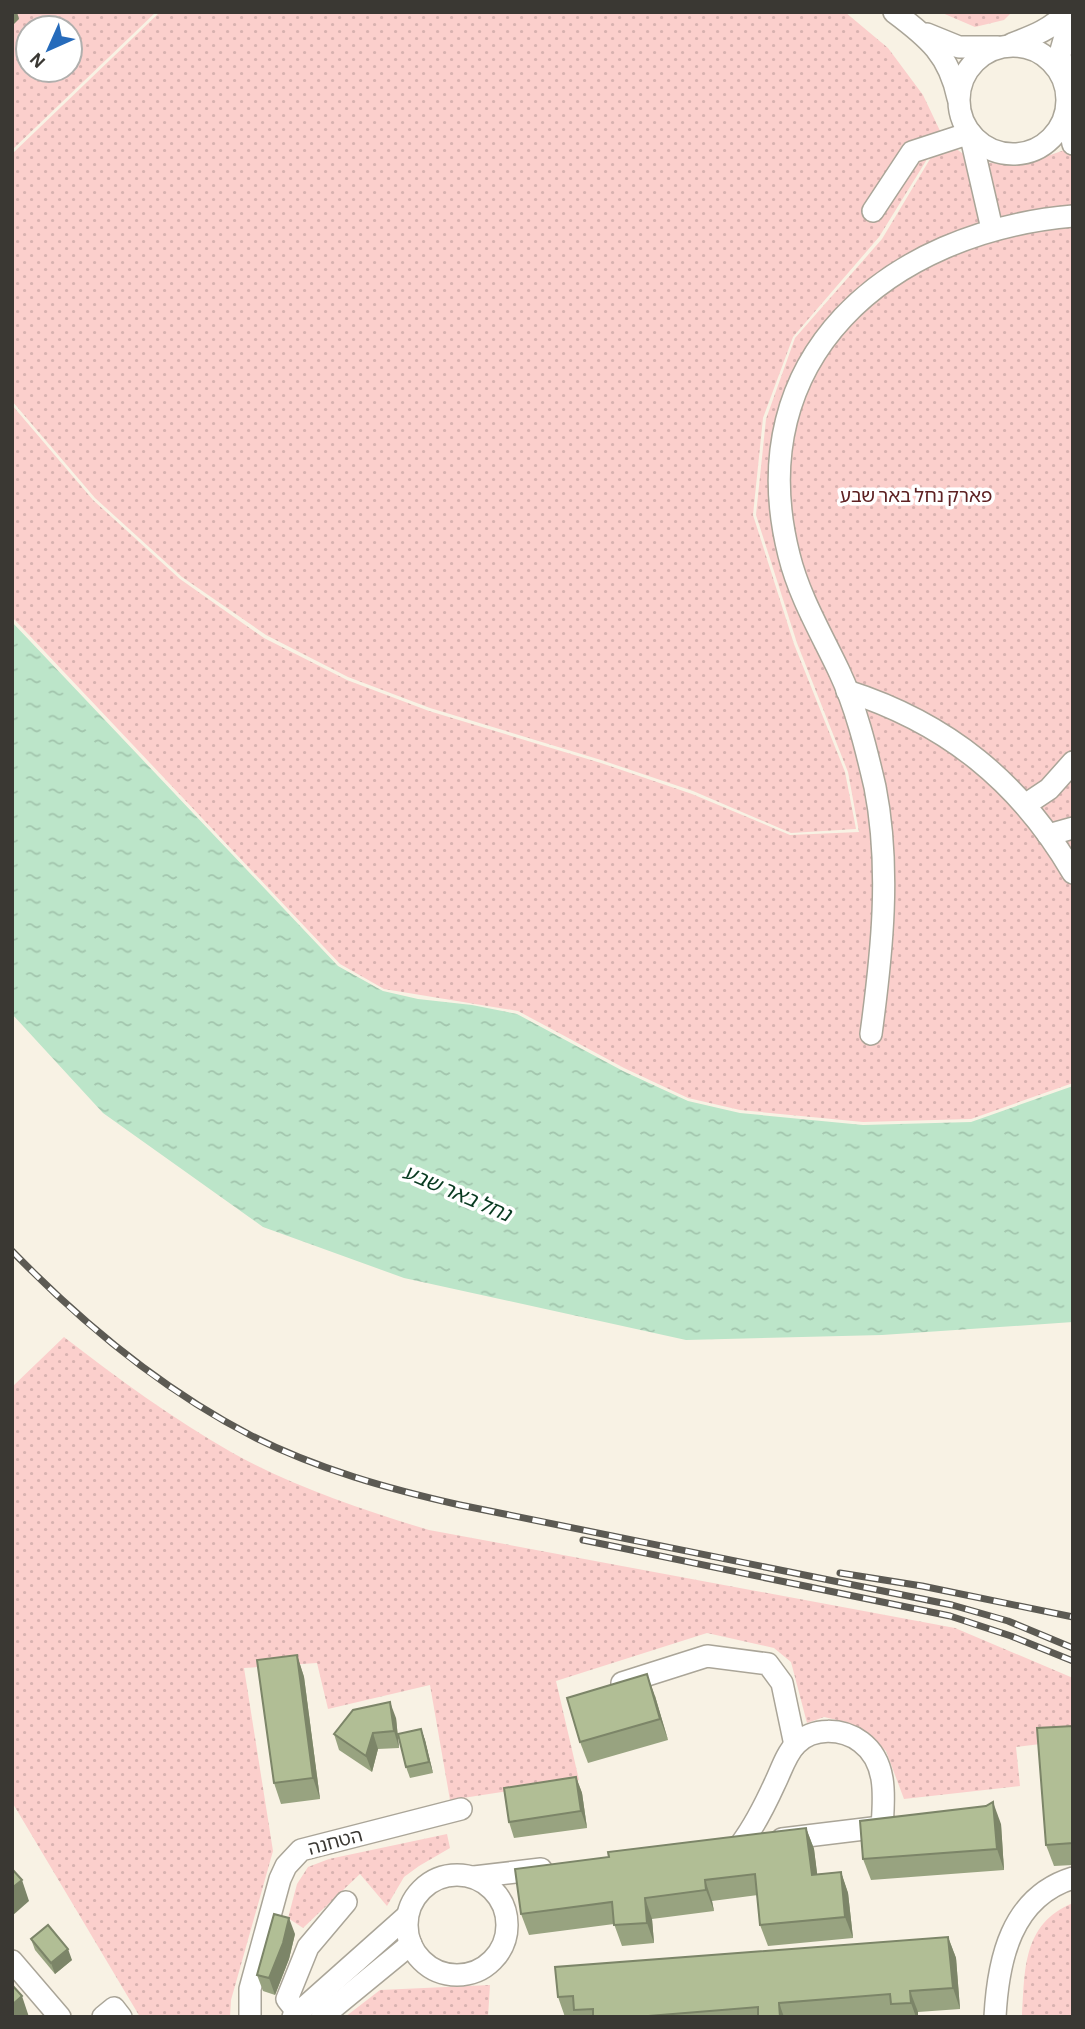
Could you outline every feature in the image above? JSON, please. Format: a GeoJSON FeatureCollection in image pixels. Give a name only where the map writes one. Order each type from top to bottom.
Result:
{"type":"FeatureCollection","features":[{"type":"Feature","properties":{"kind":"street"},"geometry":{"type":"LineString","coordinates":[[894,12],[932,42],[954,79],[962,118],[970,133],[992,229]]}},
{"type":"Feature","properties":{"kind":"street"},"geometry":{"type":"LineString","coordinates":[[959,100],[962,82],[970,66],[983,54],[1039,34],[1069,12]]}},
{"type":"Feature","properties":{"kind":"street"},"geometry":{"type":"LineString","coordinates":[[1069,12],[1060,54],[1068,94],[1073,144]]}},
{"type":"Feature","properties":{"kind":"street"},"geometry":{"type":"LineString","coordinates":[[919,30],[958,47],[1027,47],[1042,53],[1054,63],[1063,76]]}},
{"type":"Feature","properties":{"kind":"street"},"geometry":{"type":"LineString","coordinates":[[970,133],[983,145],[999,152],[1016,154],[1033,151],[1048,142],[1070,114]]}},
{"type":"Feature","properties":{"kind":"street"},"geometry":{"type":"LineString","coordinates":[[873,211],[912,152],[970,133]]}},
{"type":"Feature","properties":{"kind":"street"},"geometry":{"type":"LineString","coordinates":[[871,1034],[882,932],[883,863],[875,790],[867,752],[847,691],[809,613],[789,555],[779,500],[781,447],[793,398],[814,354],[836,324],[883,280],[929,253],[992,229],[1041,218],[1073,216]]}},
{"type":"Feature","properties":{"kind":"street"},"geometry":{"type":"LineString","coordinates":[[847,691],[898,709],[955,741],[981,761],[1025,805],[1073,873]]}},
{"type":"Feature","properties":{"kind":"street"},"geometry":{"type":"LineString","coordinates":[[1025,805],[1049,789],[1073,762]]}},
{"type":"Feature","properties":{"kind":"street"},"geometry":{"type":"LineString","coordinates":[[1048,835],[1073,828]]}},
{"type":"Feature","properties":{"kind":"street"},"geometry":{"type":"LineString","coordinates":[[607,1688],[707,1656],[768,1664],[782,1684],[795,1745]]}},
{"type":"Feature","properties":{"kind":"street"},"geometry":{"type":"LineString","coordinates":[[741,1844],[756,1824],[795,1745],[809,1735],[823,1731],[839,1732],[861,1742],[878,1763],[884,1791],[882,1827]]}},
{"type":"Feature","properties":{"kind":"street","name":"הטחנה"},"geometry":{"type":"LineString","coordinates":[[250,2017],[250,1989],[280,1879],[286,1866],[301,1850],[461,1809]]}},
{"type":"Feature","properties":{"kind":"street"},"geometry":{"type":"LineString","coordinates":[[714,1848],[909,1824]]}},
{"type":"Feature","properties":{"kind":"street"},"geometry":{"type":"LineString","coordinates":[[474,1877],[495,1891],[505,1906],[508,1931],[504,1945],[494,1960],[475,1972],[453,1975],[436,1971],[420,1959],[407,1933],[407,1916],[419,1891],[435,1879],[451,1874],[474,1877],[568,1866]]}},
{"type":"Feature","properties":{"kind":"street"},"geometry":{"type":"LineString","coordinates":[[995,2017],[1001,1960],[1018,1920],[1049,1887],[1073,1878]]}},
{"type":"Feature","properties":{"kind":"street"},"geometry":{"type":"LineString","coordinates":[[346,1902],[308,1947],[287,1999],[295,2015],[407,1916]]}},
{"type":"Feature","properties":{"kind":"street"},"geometry":{"type":"LineString","coordinates":[[322,2017],[411,1944]]}},
{"type":"Feature","properties":{"kind":"street"},"geometry":{"type":"LineString","coordinates":[[12,1961],[60,2017]]}},
{"type":"Feature","properties":{"kind":"street"},"geometry":{"type":"LineString","coordinates":[[103,2017],[114,2008],[121,2017]]}},
{"type":"Feature","properties":{"kind":"green space"},"geometry":{"type":"Polygon","coordinates":[[[12,12],[156,12],[84,81],[84,14],[14,14],[14,84],[81,84],[12,150],[12,12]]]}},
{"type":"Feature","properties":{"kind":"green space"},"geometry":{"type":"Polygon","coordinates":[[[160,12],[845,12],[888,48],[923,95],[942,135],[879,237],[793,337],[763,418],[753,515],[794,644],[845,772],[856,829],[791,833],[693,791],[430,708],[348,677],[266,635],[182,577],[95,498],[12,401],[12,154],[160,12]]]}},
{"type":"Feature","properties":{"kind":"green space"},"geometry":{"type":"Polygon","coordinates":[[[940,12],[1012,12],[1004,20],[975,27],[940,12]]]}},
{"type":"Feature","properties":{"kind":"green space","name":"פארק נחל באר שבע"},"geometry":{"type":"Polygon","coordinates":[[[942,139],[975,160],[988,163],[1037,159],[1073,147],[1073,1083],[971,1119],[863,1122],[740,1110],[688,1098],[624,1068],[518,1011],[384,989],[340,964],[12,617],[12,405],[93,500],[180,579],[264,638],[347,680],[429,711],[601,763],[692,794],[790,835],[859,832],[848,772],[797,643],[756,515],[766,419],[795,338],[882,239],[942,139]]]}},
{"type":"Feature","properties":{"kind":"green space"},"geometry":{"type":"Polygon","coordinates":[[[64,1337],[145,1397],[231,1452],[302,1486],[379,1514],[429,1530],[955,1628],[1073,1678],[1073,1740],[1016,1747],[1020,1786],[904,1799],[886,1751],[866,1733],[846,1722],[824,1717],[807,1723],[791,1662],[774,1648],[707,1633],[556,1681],[579,1780],[450,1800],[430,1685],[328,1709],[317,1663],[244,1668],[273,1851],[231,2000],[230,2017],[140,2017],[12,1802],[12,1387],[64,1337]]]}},
{"type":"Feature","properties":{"kind":"green space"},"geometry":{"type":"Polygon","coordinates":[[[447,1834],[450,1848],[404,1877],[387,1906],[360,1874],[303,1928],[288,1918],[297,1884],[308,1867],[329,1859],[447,1834]]]}},
{"type":"Feature","properties":{"kind":"green space"},"geometry":{"type":"Polygon","coordinates":[[[1073,1903],[1073,2017],[1022,2017],[1026,1966],[1035,1936],[1056,1912],[1073,1903]]]}},
{"type":"Feature","properties":{"kind":"green space"},"geometry":{"type":"Polygon","coordinates":[[[490,1985],[488,2017],[345,2017],[380,1990],[490,1985]]]}},
{"type":"Feature","properties":{"kind":"water","name":"נחל באר שבע"},"geometry":{"type":"Polygon","coordinates":[[[12,622],[338,966],[383,991],[517,1014],[623,1071],[688,1101],[740,1113],[863,1125],[971,1122],[1073,1086],[1073,1322],[882,1335],[686,1340],[404,1278],[263,1227],[103,1113],[12,1014],[12,622]]]}},
{"type":"Feature","properties":{"kind":"building"},"geometry":{"type":"Polygon","coordinates":[[[297,1655],[313,1778],[274,1783],[257,1660],[297,1655]]]}},
{"type":"Feature","properties":{"kind":"building"},"geometry":{"type":"Polygon","coordinates":[[[647,1674],[660,1719],[580,1742],[567,1698],[647,1674]]]}},
{"type":"Feature","properties":{"kind":"building"},"geometry":{"type":"Polygon","coordinates":[[[390,1702],[394,1731],[373,1733],[366,1756],[334,1734],[353,1710],[390,1702]]]}},
{"type":"Feature","properties":{"kind":"building"},"geometry":{"type":"Polygon","coordinates":[[[1073,1726],[1073,1843],[1046,1845],[1037,1728],[1073,1726]]]}},
{"type":"Feature","properties":{"kind":"building"},"geometry":{"type":"Polygon","coordinates":[[[421,1729],[429,1762],[406,1767],[398,1734],[421,1729]]]}},
{"type":"Feature","properties":{"kind":"building"},"geometry":{"type":"Polygon","coordinates":[[[576,1777],[581,1811],[509,1822],[504,1788],[576,1777]]]}},
{"type":"Feature","properties":{"kind":"building"},"geometry":{"type":"Polygon","coordinates":[[[993,1802],[997,1849],[863,1859],[860,1821],[986,1806],[993,1802]]]}},
{"type":"Feature","properties":{"kind":"building"},"geometry":{"type":"Polygon","coordinates":[[[806,1828],[812,1875],[841,1872],[845,1917],[760,1925],[755,1874],[705,1880],[706,1890],[645,1898],[647,1923],[614,1925],[612,1902],[521,1914],[515,1869],[609,1857],[608,1852],[806,1828]]]}},
{"type":"Feature","properties":{"kind":"building"},"geometry":{"type":"Polygon","coordinates":[[[12,1869],[22,1880],[12,1888],[12,1869]]]}},
{"type":"Feature","properties":{"kind":"building"},"geometry":{"type":"Polygon","coordinates":[[[274,1914],[289,1918],[283,1943],[269,1978],[257,1975],[274,1914]]]}},
{"type":"Feature","properties":{"kind":"building"},"geometry":{"type":"Polygon","coordinates":[[[48,1925],[68,1949],[51,1963],[31,1939],[48,1925]]]}},
{"type":"Feature","properties":{"kind":"building"},"geometry":{"type":"Polygon","coordinates":[[[948,1937],[953,1988],[910,1991],[911,2003],[891,2004],[890,1994],[779,2003],[780,2017],[758,2017],[758,2007],[636,2017],[593,2017],[593,2009],[574,2010],[573,1996],[558,1997],[555,1967],[948,1937]]]}},
{"type":"Feature","properties":{"kind":"building"},"geometry":{"type":"Polygon","coordinates":[[[12,1985],[22,1996],[12,2005],[12,1985]]]}},
{"type":"Feature","properties":{"kind":"railway"},"geometry":{"type":"LineString","coordinates":[[12,1251],[95,1329],[186,1398],[252,1436],[328,1468],[380,1485],[460,1505],[952,1605],[1008,1621],[1073,1648]]}},
{"type":"Feature","properties":{"kind":"railway"},"geometry":{"type":"LineString","coordinates":[[583,1540],[950,1616],[1011,1636],[1073,1661]]}},
{"type":"Feature","properties":{"kind":"railway"},"geometry":{"type":"LineString","coordinates":[[840,1573],[922,1586],[1073,1617]]}}]}
